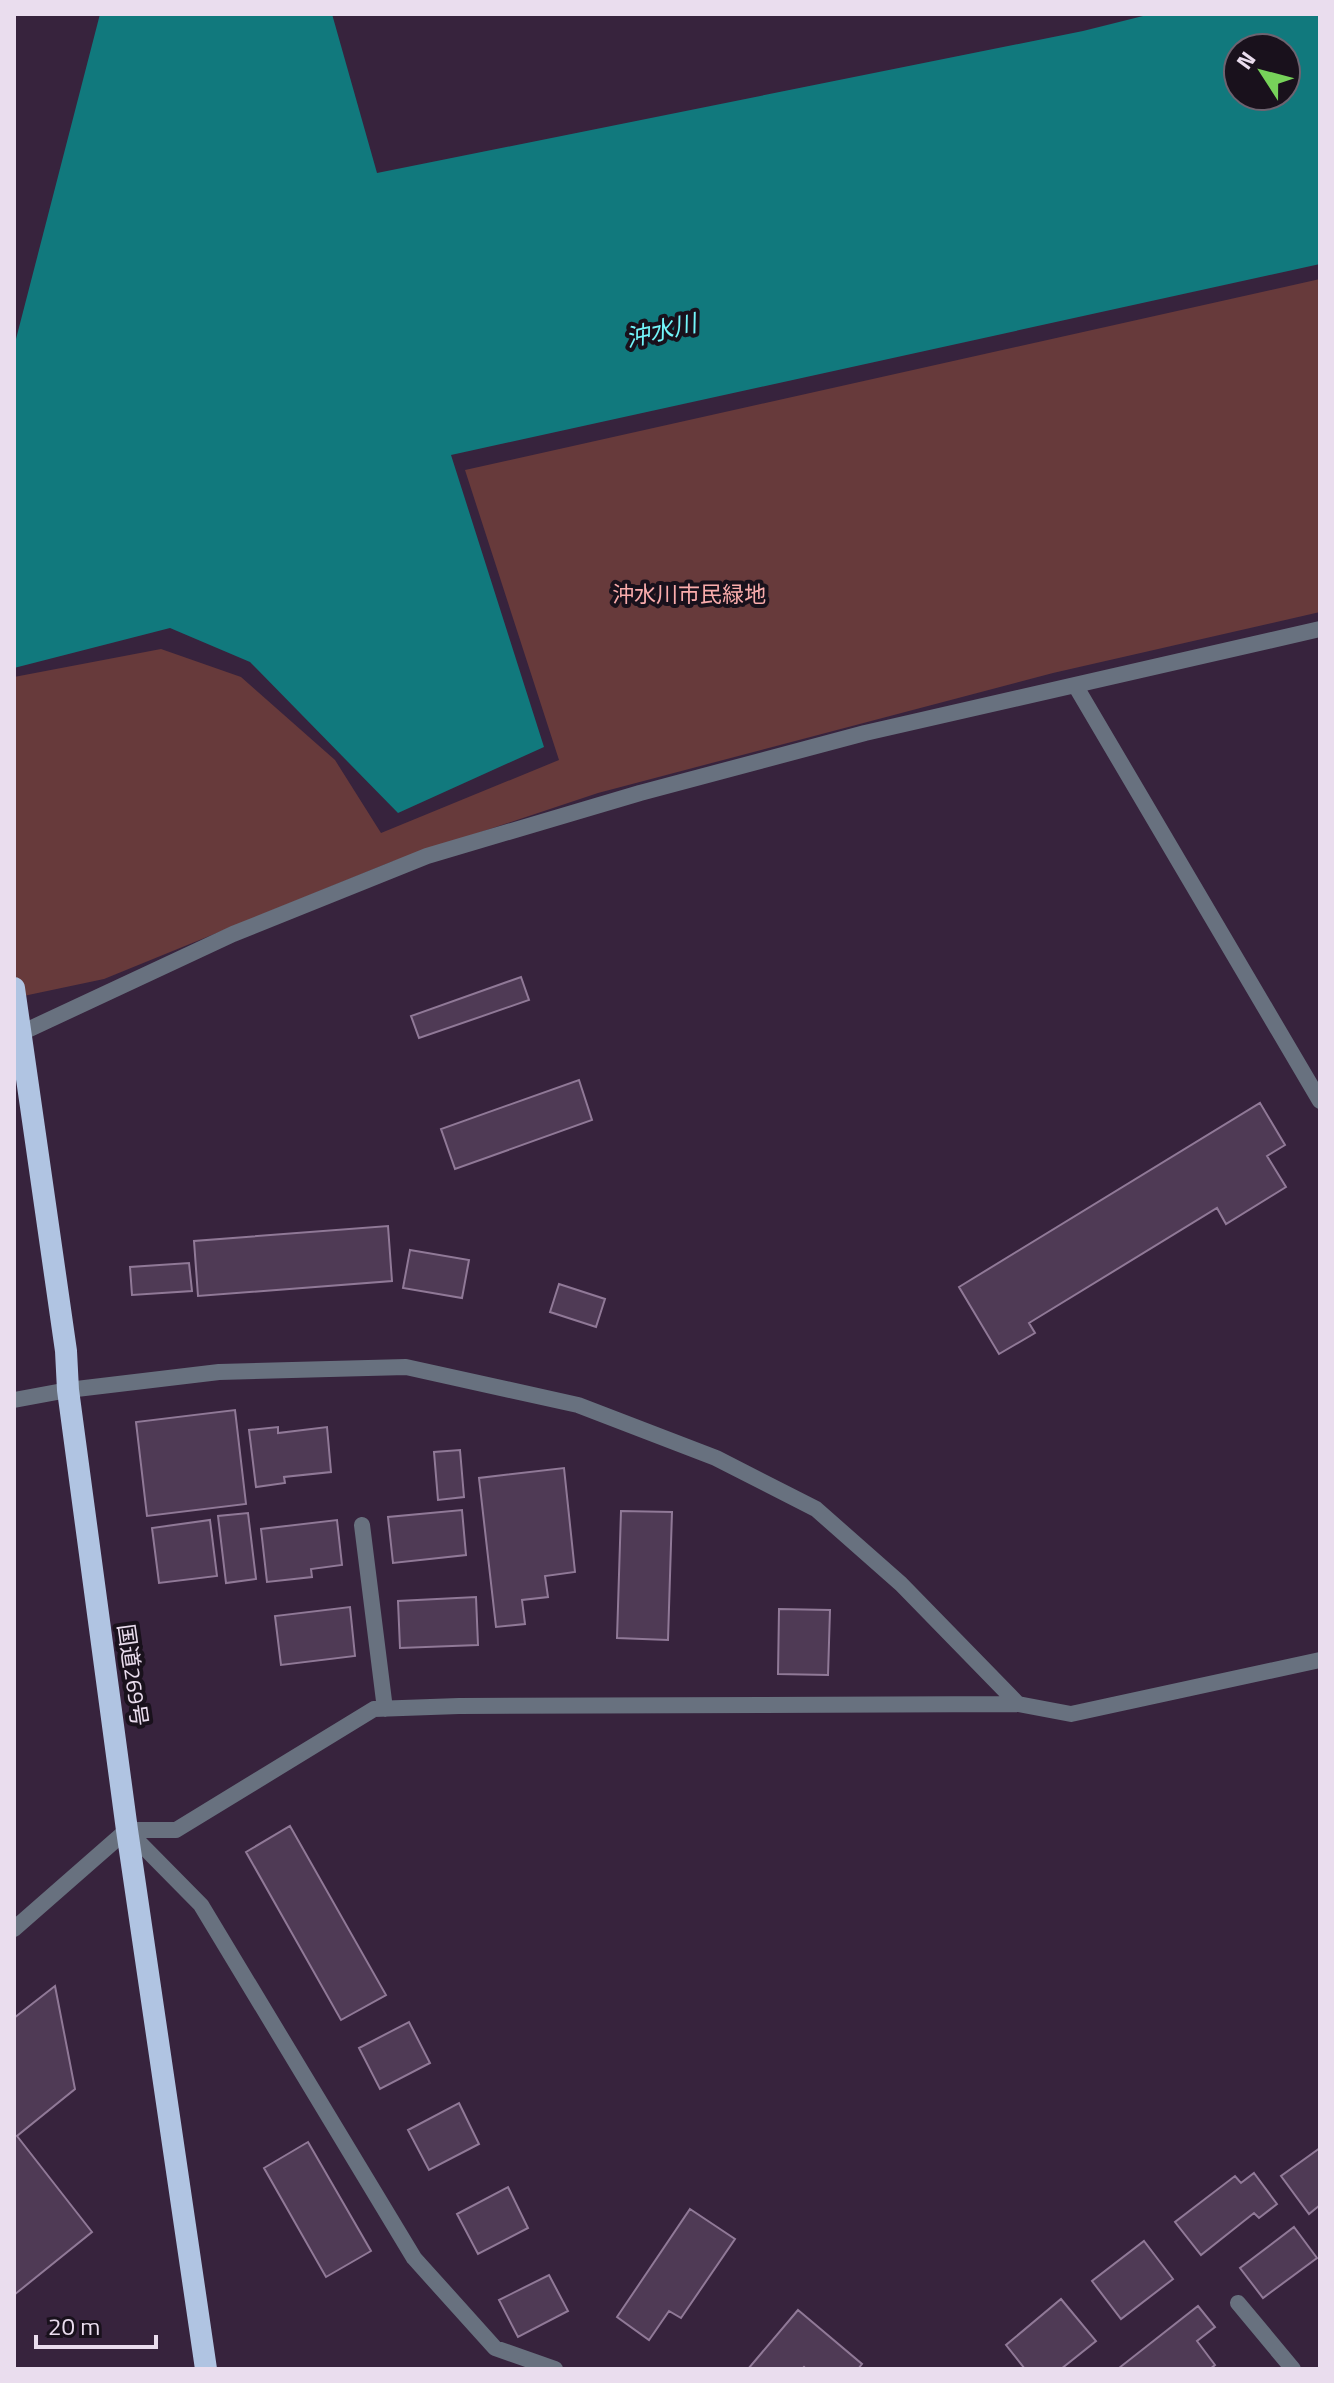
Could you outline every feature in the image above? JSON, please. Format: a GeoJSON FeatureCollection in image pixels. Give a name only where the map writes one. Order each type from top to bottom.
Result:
{"type":"FeatureCollection","features":[{"type":"Feature","properties":{"kind":"highway","name":"国道269号"},"geometry":{"type":"LineString","coordinates":[[15,994],[66,1351],[68,1390],[127,1830],[206,2369]]}},
{"type":"Feature","properties":{"kind":"street"},"geometry":{"type":"LineString","coordinates":[[21,1033],[233,934],[427,856],[640,793],[865,733],[1320,629]]}},
{"type":"Feature","properties":{"kind":"street"},"geometry":{"type":"LineString","coordinates":[[1075,685],[1320,1101]]}},
{"type":"Feature","properties":{"kind":"street"},"geometry":{"type":"LineString","coordinates":[[14,1400],[68,1390],[219,1372],[406,1367],[578,1405],[716,1458],[816,1509],[901,1584],[1018,1704]]}},
{"type":"Feature","properties":{"kind":"street"},"geometry":{"type":"LineString","coordinates":[[362,1525],[385,1709]]}},
{"type":"Feature","properties":{"kind":"street"},"geometry":{"type":"LineString","coordinates":[[14,1929],[127,1830],[176,1830],[374,1709],[1018,1704],[1071,1714],[1320,1660]]}},
{"type":"Feature","properties":{"kind":"street"},"geometry":{"type":"LineString","coordinates":[[127,1830],[201,1905],[414,2258],[495,2348],[555,2369]]}},
{"type":"Feature","properties":{"kind":"street"},"geometry":{"type":"LineString","coordinates":[[1238,2303],[1293,2369]]}},
{"type":"Feature","properties":{"kind":"green space","name":"沖水川市民緑地"},"geometry":{"type":"Polygon","coordinates":[[[1320,279],[1320,612],[1053,673],[598,793],[391,862],[104,979],[14,998],[14,677],[161,649],[241,677],[335,760],[381,833],[559,760],[465,470],[1320,279]]]}},
{"type":"Feature","properties":{"kind":"water","name":"沖水川"},"geometry":{"type":"Polygon","coordinates":[[[100,14],[332,14],[377,173],[1083,31],[1151,14],[1320,14],[1320,264],[451,455],[544,747],[398,813],[250,662],[170,628],[14,668],[14,340],[100,14]]]}},
{"type":"Feature","properties":{"kind":"building"},"geometry":{"type":"Polygon","coordinates":[[[521,977],[529,1000],[419,1038],[411,1016],[521,977]]]}},
{"type":"Feature","properties":{"kind":"building"},"geometry":{"type":"Polygon","coordinates":[[[579,1080],[592,1120],[455,1169],[441,1129],[579,1080]]]}},
{"type":"Feature","properties":{"kind":"building"},"geometry":{"type":"Polygon","coordinates":[[[1260,1103],[1285,1145],[1267,1156],[1286,1187],[1226,1224],[1217,1208],[1029,1323],[1035,1333],[999,1354],[959,1287],[1260,1103]]]}},
{"type":"Feature","properties":{"kind":"building"},"geometry":{"type":"Polygon","coordinates":[[[388,1226],[392,1281],[198,1296],[194,1241],[388,1226]]]}},
{"type":"Feature","properties":{"kind":"building"},"geometry":{"type":"Polygon","coordinates":[[[410,1250],[469,1260],[462,1298],[403,1288],[410,1250]]]}},
{"type":"Feature","properties":{"kind":"building"},"geometry":{"type":"Polygon","coordinates":[[[189,1263],[192,1291],[132,1295],[130,1267],[189,1263]]]}},
{"type":"Feature","properties":{"kind":"building"},"geometry":{"type":"Polygon","coordinates":[[[559,1284],[605,1299],[596,1327],[550,1312],[559,1284]]]}},
{"type":"Feature","properties":{"kind":"building"},"geometry":{"type":"Polygon","coordinates":[[[235,1410],[246,1504],[147,1516],[136,1422],[235,1410]]]}},
{"type":"Feature","properties":{"kind":"building"},"geometry":{"type":"Polygon","coordinates":[[[278,1427],[278,1433],[327,1427],[331,1472],[284,1477],[285,1483],[256,1487],[249,1430],[278,1427]]]}},
{"type":"Feature","properties":{"kind":"building"},"geometry":{"type":"Polygon","coordinates":[[[460,1450],[464,1497],[438,1500],[434,1452],[460,1450]]]}},
{"type":"Feature","properties":{"kind":"building"},"geometry":{"type":"Polygon","coordinates":[[[564,1468],[575,1572],[545,1576],[548,1597],[522,1600],[525,1624],[496,1627],[479,1478],[564,1468]]]}},
{"type":"Feature","properties":{"kind":"building"},"geometry":{"type":"Polygon","coordinates":[[[462,1510],[466,1555],[393,1563],[388,1517],[462,1510]]]}},
{"type":"Feature","properties":{"kind":"building"},"geometry":{"type":"Polygon","coordinates":[[[621,1511],[672,1512],[668,1640],[617,1638],[621,1511]]]}},
{"type":"Feature","properties":{"kind":"building"},"geometry":{"type":"Polygon","coordinates":[[[248,1513],[256,1579],[226,1583],[218,1516],[248,1513]]]}},
{"type":"Feature","properties":{"kind":"building"},"geometry":{"type":"Polygon","coordinates":[[[210,1520],[217,1576],[159,1583],[152,1528],[210,1520]]]}},
{"type":"Feature","properties":{"kind":"building"},"geometry":{"type":"Polygon","coordinates":[[[337,1520],[342,1565],[311,1569],[312,1577],[267,1582],[261,1529],[337,1520]]]}},
{"type":"Feature","properties":{"kind":"building"},"geometry":{"type":"Polygon","coordinates":[[[476,1597],[478,1645],[400,1648],[398,1601],[476,1597]]]}},
{"type":"Feature","properties":{"kind":"building"},"geometry":{"type":"Polygon","coordinates":[[[350,1607],[355,1656],[281,1665],[275,1616],[350,1607]]]}},
{"type":"Feature","properties":{"kind":"building"},"geometry":{"type":"Polygon","coordinates":[[[779,1609],[830,1610],[828,1675],[778,1674],[779,1609]]]}},
{"type":"Feature","properties":{"kind":"building"},"geometry":{"type":"Polygon","coordinates":[[[290,1826],[386,1995],[341,2020],[246,1852],[290,1826]]]}},
{"type":"Feature","properties":{"kind":"building"},"geometry":{"type":"Polygon","coordinates":[[[55,1986],[75,2089],[17,2136],[92,2232],[14,2295],[14,2018],[55,1986]]]}},
{"type":"Feature","properties":{"kind":"building"},"geometry":{"type":"Polygon","coordinates":[[[409,2022],[430,2063],[380,2089],[359,2048],[409,2022]]]}},
{"type":"Feature","properties":{"kind":"building"},"geometry":{"type":"Polygon","coordinates":[[[459,2103],[479,2144],[429,2170],[408,2130],[459,2103]]]}},
{"type":"Feature","properties":{"kind":"building"},"geometry":{"type":"Polygon","coordinates":[[[308,2142],[371,2251],[326,2277],[264,2168],[308,2142]]]}},
{"type":"Feature","properties":{"kind":"building"},"geometry":{"type":"Polygon","coordinates":[[[1320,2148],[1320,2205],[1309,2214],[1281,2176],[1320,2148]]]}},
{"type":"Feature","properties":{"kind":"building"},"geometry":{"type":"Polygon","coordinates":[[[1254,2173],[1277,2204],[1259,2218],[1254,2213],[1201,2255],[1175,2222],[1235,2176],[1241,2183],[1254,2173]]]}},
{"type":"Feature","properties":{"kind":"building"},"geometry":{"type":"Polygon","coordinates":[[[508,2187],[528,2228],[478,2254],[457,2214],[508,2187]]]}},
{"type":"Feature","properties":{"kind":"building"},"geometry":{"type":"Polygon","coordinates":[[[690,2209],[735,2239],[681,2318],[669,2311],[649,2340],[617,2317],[690,2209]]]}},
{"type":"Feature","properties":{"kind":"building"},"geometry":{"type":"Polygon","coordinates":[[[1294,2227],[1317,2258],[1263,2298],[1240,2268],[1294,2227]]]}},
{"type":"Feature","properties":{"kind":"building"},"geometry":{"type":"Polygon","coordinates":[[[1144,2241],[1173,2279],[1121,2319],[1092,2281],[1144,2241]]]}},
{"type":"Feature","properties":{"kind":"building"},"geometry":{"type":"Polygon","coordinates":[[[549,2275],[568,2311],[518,2337],[499,2300],[549,2275]]]}},
{"type":"Feature","properties":{"kind":"building"},"geometry":{"type":"Polygon","coordinates":[[[1061,2299],[1096,2341],[1061,2369],[1025,2369],[1006,2345],[1061,2299]]]}},
{"type":"Feature","properties":{"kind":"building"},"geometry":{"type":"Polygon","coordinates":[[[1198,2306],[1215,2327],[1197,2341],[1215,2365],[1210,2369],[1119,2368],[1198,2306]]]}},
{"type":"Feature","properties":{"kind":"building"},"geometry":{"type":"Polygon","coordinates":[[[798,2310],[862,2364],[858,2369],[748,2369],[798,2310]]]}}]}
